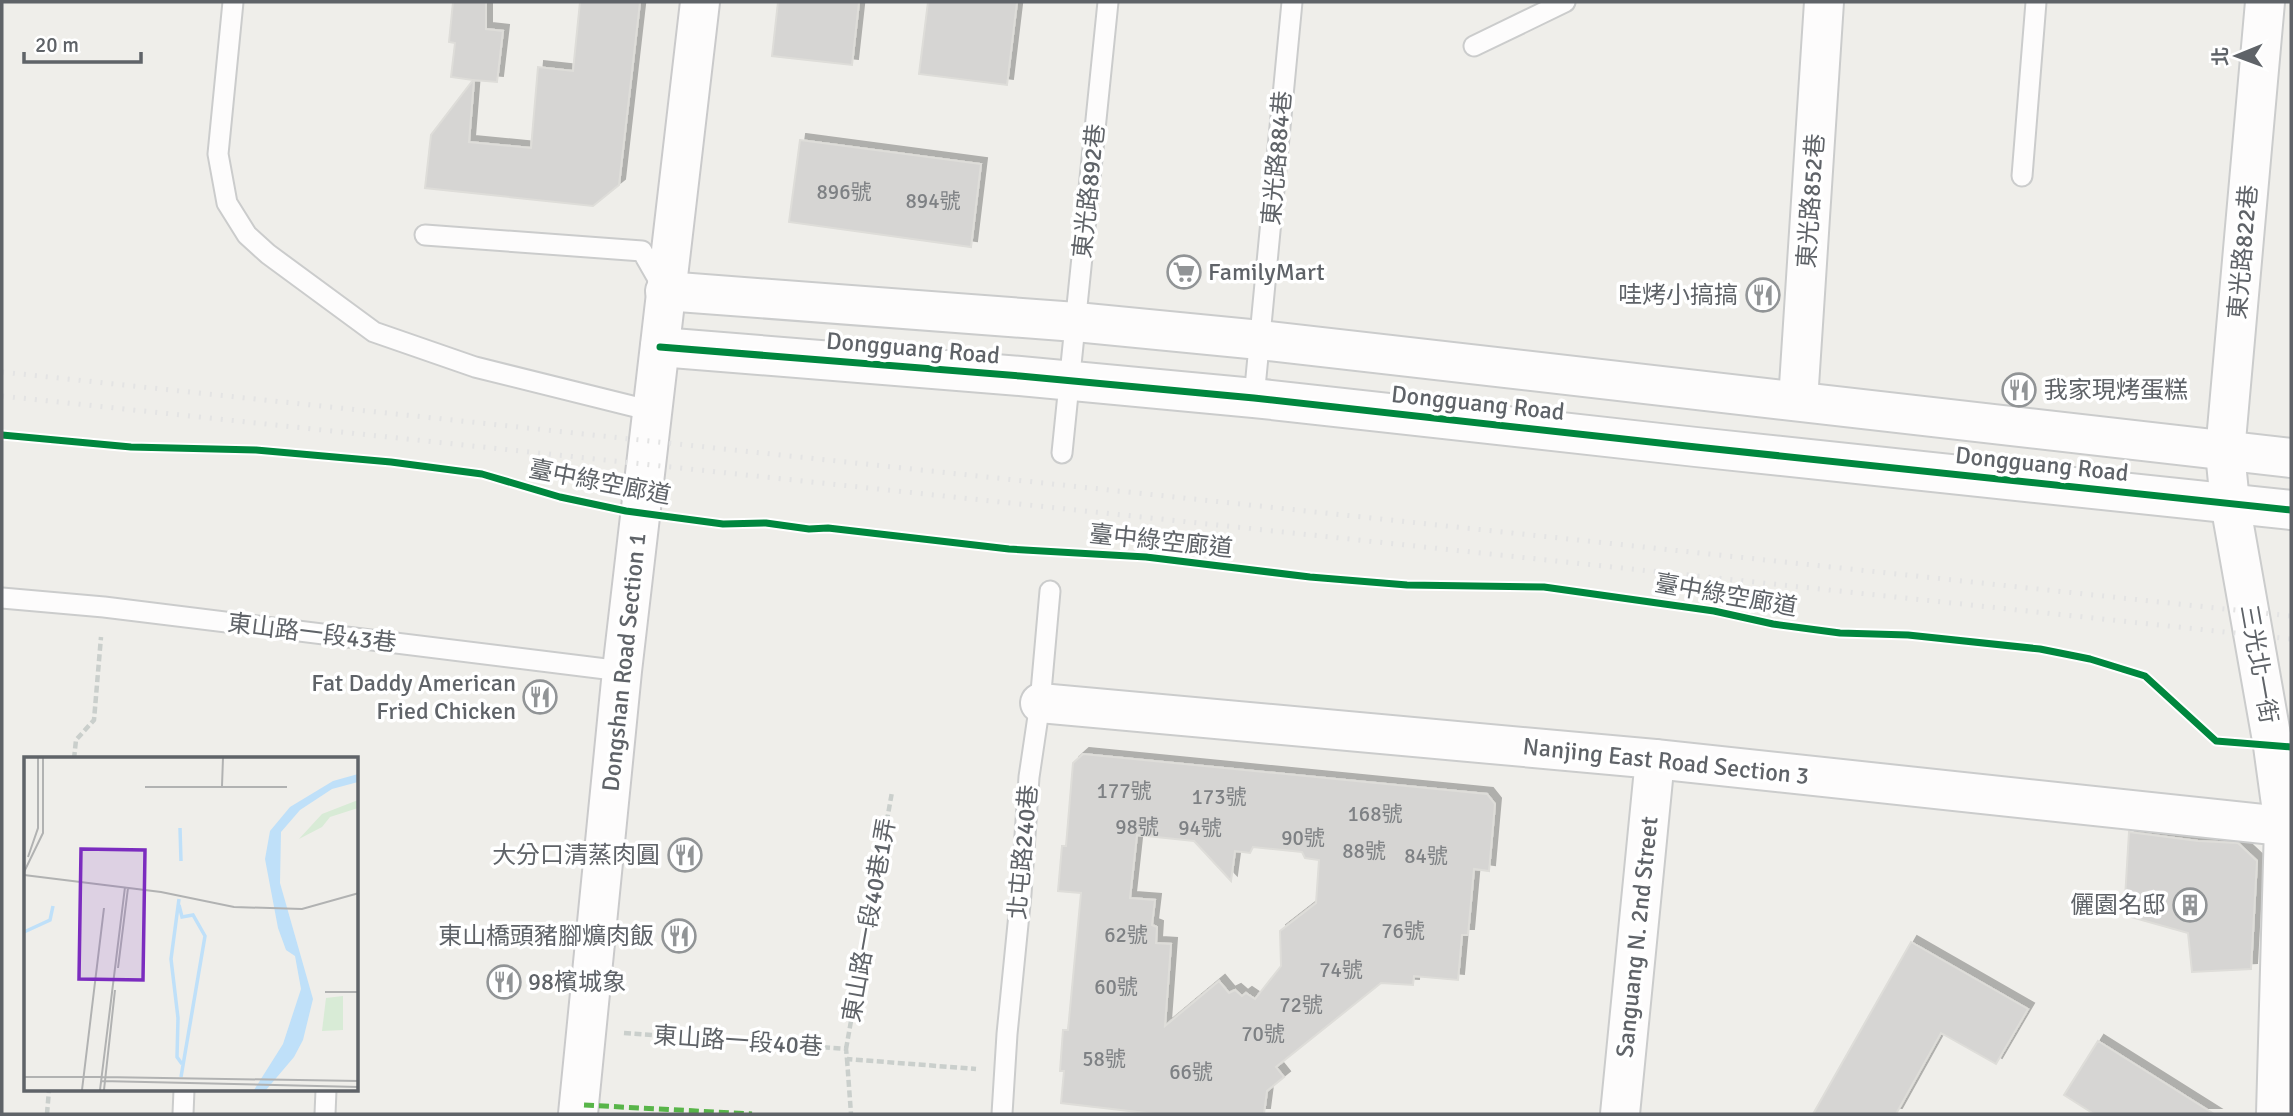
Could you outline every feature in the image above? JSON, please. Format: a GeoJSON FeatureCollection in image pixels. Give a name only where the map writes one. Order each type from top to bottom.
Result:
{"type":"FeatureCollection","features":[{"type":"Feature","properties":{"kind":"street","name":"Dongshan Road Section 1"},"geometry":{"type":"LineString","coordinates":[[578,1114],[622,671],[700,2]]}},
{"type":"Feature","properties":{"kind":"street","name":"東光路852巷"},"geometry":{"type":"LineString","coordinates":[[1798,401],[1824,2]]}},
{"type":"Feature","properties":{"kind":"street","name":"東光路822巷"},"geometry":{"type":"LineString","coordinates":[[2230,503],[2225,452],[2265,2]]}},
{"type":"Feature","properties":{"kind":"street","name":"Dongguang Road"},"geometry":{"type":"LineString","coordinates":[[665,291],[1076,322],[1260,340],[2291,458]]}},
{"type":"Feature","properties":{"kind":"street","name":"Dongguang Road"},"geometry":{"type":"LineString","coordinates":[[660,347],[1069,380],[1254,398],[2291,510]]}},
{"type":"Feature","properties":{"kind":"street","name":"三光北一街"},"geometry":{"type":"LineString","coordinates":[[2230,503],[2288,827],[2276,1114]]}},
{"type":"Feature","properties":{"kind":"street","name":"Nanjing East Road Section 3"},"geometry":{"type":"LineString","coordinates":[[1040,704],[1655,759],[2288,827]]}},
{"type":"Feature","properties":{"kind":"street","name":"Sanguang N. 2nd Street"},"geometry":{"type":"LineString","coordinates":[[1620,1114],[1655,759]]}},
{"type":"Feature","properties":{"kind":"lane"},"geometry":{"type":"LineString","coordinates":[[233,2],[218,153],[227,203],[247,235],[268,254],[374,332],[475,367],[652,411]]}},
{"type":"Feature","properties":{"kind":"lane","name":"東光路892巷"},"geometry":{"type":"LineString","coordinates":[[1062,453],[1108,2]]}},
{"type":"Feature","properties":{"kind":"lane","name":"東光路884巷"},"geometry":{"type":"LineString","coordinates":[[1254,398],[1292,2]]}},
{"type":"Feature","properties":{"kind":"lane"},"geometry":{"type":"LineString","coordinates":[[1475,46],[1564,2]]}},
{"type":"Feature","properties":{"kind":"lane"},"geometry":{"type":"LineString","coordinates":[[2022,176],[2036,2]]}},
{"type":"Feature","properties":{"kind":"lane"},"geometry":{"type":"LineString","coordinates":[[425,235],[642,251],[665,291]]}},
{"type":"Feature","properties":{"kind":"lane","name":"北屯路240巷"},"geometry":{"type":"LineString","coordinates":[[1002,1114],[1029,777],[1040,704],[1050,591]]}},
{"type":"Feature","properties":{"kind":"lane","name":"東山路一段43巷"},"geometry":{"type":"LineString","coordinates":[[2,598],[104,607],[622,671]]}},
{"type":"Feature","properties":{"kind":"lane"},"geometry":{"type":"LineString","coordinates":[[183,1114],[184,1092]]}},
{"type":"Feature","properties":{"kind":"lane"},"geometry":{"type":"LineString","coordinates":[[325,1114],[326,1092]]}},
{"type":"Feature","properties":{"kind":"path"},"geometry":{"type":"LineString","coordinates":[[74,757],[76,740],[93,720],[104,607]]}},
{"type":"Feature","properties":{"kind":"path"},"geometry":{"type":"LineString","coordinates":[[847,1059],[851,1114]]}},
{"type":"Feature","properties":{"kind":"path"},"geometry":{"type":"LineString","coordinates":[[47,1114],[48,1092]]}},
{"type":"Feature","properties":{"kind":"building"},"geometry":{"type":"Polygon","coordinates":[[[453,2],[486,2],[486,29],[503,31],[497,82],[474,80],[469,142],[531,148],[538,67],[573,71],[580,2],[640,2],[619,185],[593,206],[425,188],[431,135],[473,80],[451,77],[455,43],[449,42],[453,2]]]}},
{"type":"Feature","properties":{"kind":"building"},"geometry":{"type":"Polygon","coordinates":[[[778,2],[859,2],[852,65],[772,56],[778,2]]]}},
{"type":"Feature","properties":{"kind":"building"},"geometry":{"type":"Polygon","coordinates":[[[928,2],[1017,2],[1007,85],[919,74],[928,2]]]}},
{"type":"Feature","properties":{"kind":"building"},"geometry":{"type":"Polygon","coordinates":[[[800,140],[981,164],[971,247],[789,222],[800,140]]]}},
{"type":"Feature","properties":{"kind":"building"},"geometry":{"type":"Polygon","coordinates":[[[1083,754],[1487,794],[1495,804],[1489,871],[1474,869],[1468,935],[1462,935],[1458,980],[1414,976],[1413,985],[1381,983],[1276,1067],[1284,1077],[1267,1091],[1264,1114],[1155,1114],[1061,1103],[1064,1071],[1060,1071],[1063,1030],[1068,1030],[1081,893],[1058,891],[1062,846],[1066,846],[1073,763],[1083,754]],[[1137,835],[1130,898],[1155,900],[1152,925],[1157,927],[1156,943],[1171,944],[1165,1026],[1219,981],[1229,993],[1235,990],[1242,996],[1246,993],[1255,999],[1281,966],[1280,931],[1316,903],[1319,860],[1305,858],[1302,852],[1253,847],[1250,853],[1235,851],[1231,881],[1194,841],[1137,835]]]}},
{"type":"Feature","properties":{"kind":"building","name":"儷園名邸"},"geometry":{"type":"Polygon","coordinates":[[[2129,832],[2238,843],[2257,861],[2251,969],[2192,972],[2188,933],[2124,915],[2129,832]]]}},
{"type":"Feature","properties":{"kind":"building"},"geometry":{"type":"Polygon","coordinates":[[[1911,942],[2028,1009],[1996,1064],[1941,1033],[1896,1114],[1813,1114],[1911,942]]]}},
{"type":"Feature","properties":{"kind":"building"},"geometry":{"type":"Polygon","coordinates":[[[2098,1041],[2214,1114],[2094,1114],[2064,1095],[2098,1041]]]}},
{"type":"Feature","properties":{"kind":"railway"},"geometry":{"type":"LineString","coordinates":[[2,372],[2291,616]]}},
{"type":"Feature","properties":{"kind":"railway"},"geometry":{"type":"LineString","coordinates":[[2,396],[2291,639]]}},
{"type":"Feature","properties":{"kind":"marked path"},"geometry":{"type":"LineString","coordinates":[[584,1105],[752,1114]]}},
{"type":"Feature","properties":{"kind":"cycle path"},"geometry":{"type":"LineString","coordinates":[[660,347],[1254,398],[2291,510]]}},
{"type":"Feature","properties":{"kind":"cycle path","name":"臺中綠空廊道"},"geometry":{"type":"LineString","coordinates":[[2,435],[131,447],[256,450],[391,462],[482,474],[560,497],[626,511],[723,524],[766,523],[809,529],[828,528],[1009,549],[1146,557],[1310,577],[1407,585],[1544,587],[1714,611],[1773,624],[1840,633],[1908,635],[2040,649],[2090,659],[2145,676],[2216,741],[2291,747]]}},
{"type":"Feature","properties":{"kind":"place","name":"FamilyMart"},"geometry":{"type":"Point","coordinates":[1184,272]}},
{"type":"Feature","properties":{"kind":"place","name":"哇烤小搞搞"},"geometry":{"type":"Point","coordinates":[1763,295]}},
{"type":"Feature","properties":{"kind":"place","name":"我家現烤蛋糕"},"geometry":{"type":"Point","coordinates":[2019,390]}},
{"type":"Feature","properties":{"kind":"place","name":"Fat Daddy American Fried Chicken"},"geometry":{"type":"Point","coordinates":[540,697]}},
{"type":"Feature","properties":{"kind":"place","name":"大分口清蒸肉圓"},"geometry":{"type":"Point","coordinates":[685,855]}},
{"type":"Feature","properties":{"kind":"place","name":"儷園名邸"},"geometry":{"type":"Point","coordinates":[2190,905]}},
{"type":"Feature","properties":{"kind":"place","name":"東山橋頭豬腳爌肉飯"},"geometry":{"type":"Point","coordinates":[679,936]}},
{"type":"Feature","properties":{"kind":"place","name":"98檳城象"},"geometry":{"type":"Point","coordinates":[504,982]}}]}
